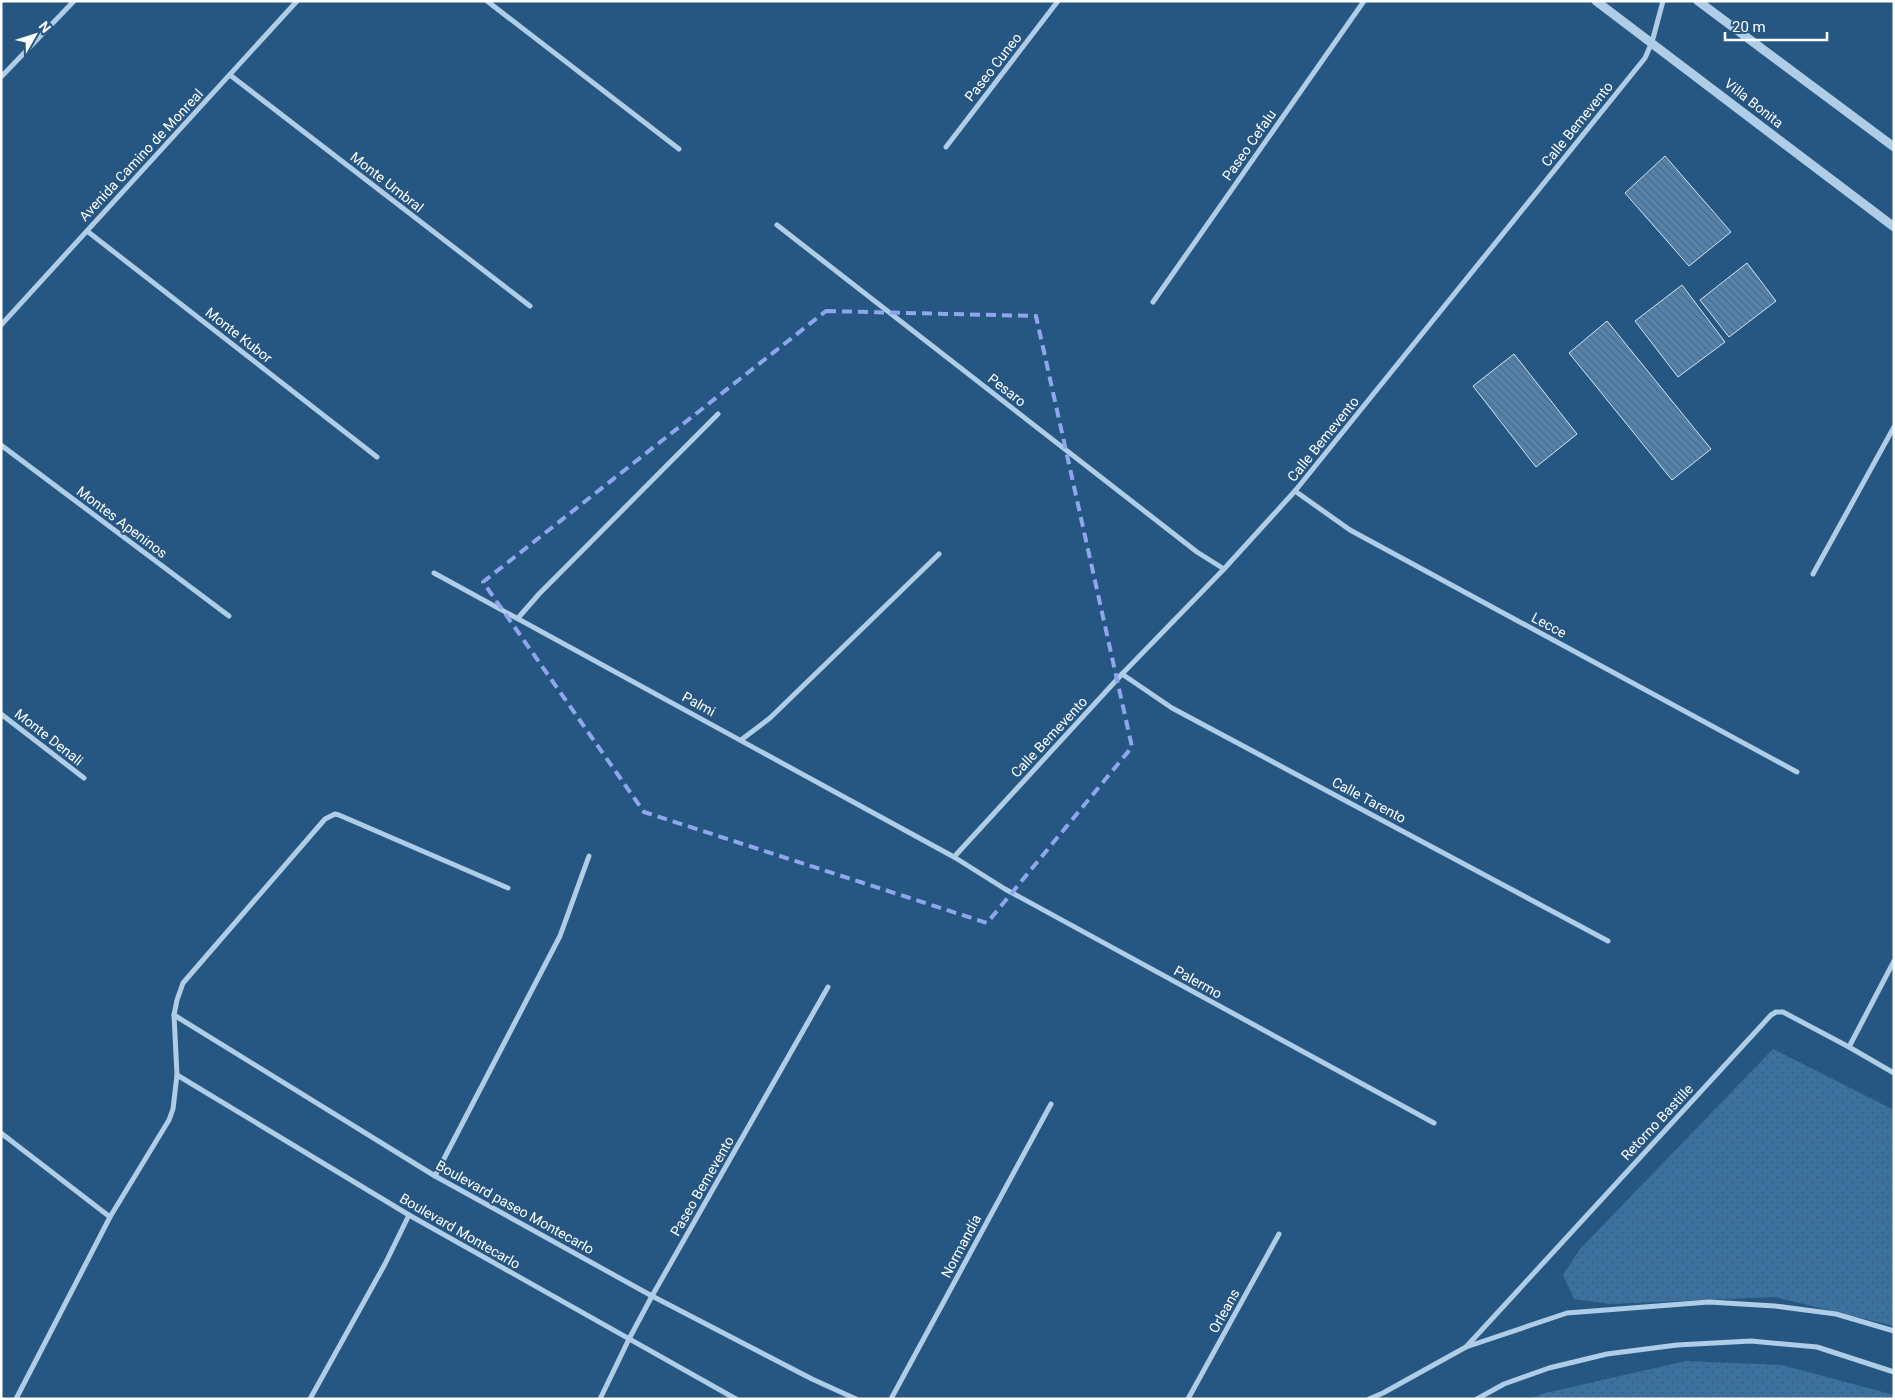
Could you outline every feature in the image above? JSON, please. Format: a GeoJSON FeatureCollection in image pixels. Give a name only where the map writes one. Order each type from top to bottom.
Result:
{"type":"FeatureCollection","features":[{"type":"Feature","properties":{"kind":"street"},"geometry":{"type":"LineString","coordinates":[[1,77],[74,1]]}},
{"type":"Feature","properties":{"kind":"street","name":"Avenida Camino de Monreal"},"geometry":{"type":"LineString","coordinates":[[1,325],[297,1]]}},
{"type":"Feature","properties":{"kind":"street"},"geometry":{"type":"LineString","coordinates":[[487,1],[679,149]]}},
{"type":"Feature","properties":{"kind":"street","name":"Paseo Cuneo"},"geometry":{"type":"LineString","coordinates":[[946,147],[1058,1]]}},
{"type":"Feature","properties":{"kind":"street","name":"Paseo Cefalu"},"geometry":{"type":"LineString","coordinates":[[1153,302],[1364,1]]}},
{"type":"Feature","properties":{"kind":"street","name":"Villa Bonita"},"geometry":{"type":"LineString","coordinates":[[1596,1],[1894,227]]}},
{"type":"Feature","properties":{"kind":"street","name":"Calle Bemevento"},"geometry":{"type":"LineString","coordinates":[[954,857],[1122,674],[1224,569],[1295,491],[1645,58],[1652,42],[1662,1]]}},
{"type":"Feature","properties":{"kind":"street"},"geometry":{"type":"LineString","coordinates":[[1698,1],[1894,147]]}},
{"type":"Feature","properties":{"kind":"street","name":"Monte Umbral"},"geometry":{"type":"LineString","coordinates":[[230,75],[530,306]]}},
{"type":"Feature","properties":{"kind":"street","name":"Pesaro"},"geometry":{"type":"LineString","coordinates":[[777,225],[1189,546],[1224,569]]}},
{"type":"Feature","properties":{"kind":"street","name":"Monte Kubor"},"geometry":{"type":"LineString","coordinates":[[87,231],[377,457]]}},
{"type":"Feature","properties":{"kind":"street"},"geometry":{"type":"LineString","coordinates":[[518,618],[718,414]]}},
{"type":"Feature","properties":{"kind":"street"},"geometry":{"type":"LineString","coordinates":[[1814,574],[1894,427]]}},
{"type":"Feature","properties":{"kind":"street","name":"Montes Apeninos"},"geometry":{"type":"LineString","coordinates":[[1,445],[229,616]]}},
{"type":"Feature","properties":{"kind":"street","name":"Lecce"},"geometry":{"type":"LineString","coordinates":[[1295,491],[1350,530],[1797,772]]}},
{"type":"Feature","properties":{"kind":"street"},"geometry":{"type":"LineString","coordinates":[[740,740],[770,718],[939,554]]}},
{"type":"Feature","properties":{"kind":"street","name":"Palmi"},"geometry":{"type":"LineString","coordinates":[[434,573],[954,857]]}},
{"type":"Feature","properties":{"kind":"street","name":"Calle Tarento"},"geometry":{"type":"LineString","coordinates":[[1122,674],[1172,708],[1608,941]]}},
{"type":"Feature","properties":{"kind":"street","name":"Monte Denali"},"geometry":{"type":"LineString","coordinates":[[1,714],[84,778]]}},
{"type":"Feature","properties":{"kind":"street"},"geometry":{"type":"LineString","coordinates":[[16,1399],[110,1217],[169,1120],[173,1109],[177,1074],[174,1015],[183,983],[325,818],[339,815],[508,888]]}},
{"type":"Feature","properties":{"kind":"street"},"geometry":{"type":"LineString","coordinates":[[435,1176],[560,936],[589,856]]}},
{"type":"Feature","properties":{"kind":"street","name":"Palermo"},"geometry":{"type":"LineString","coordinates":[[954,857],[1004,889],[1434,1123]]}},
{"type":"Feature","properties":{"kind":"street"},"geometry":{"type":"LineString","coordinates":[[1849,1046],[1894,961]]}},
{"type":"Feature","properties":{"kind":"street","name":"Paseo Bemevento"},"geometry":{"type":"LineString","coordinates":[[600,1399],[628,1339],[828,987]]}},
{"type":"Feature","properties":{"kind":"street","name":"Retorno Bastille"},"geometry":{"type":"LineString","coordinates":[[1466,1347],[1771,1015],[1776,1012],[1783,1012],[1849,1046],[1894,1073]]}},
{"type":"Feature","properties":{"kind":"street","name":"Boulevard paseo Montecarlo"},"geometry":{"type":"LineString","coordinates":[[174,1015],[435,1176],[652,1296],[812,1379],[856,1399]]}},
{"type":"Feature","properties":{"kind":"street","name":"Boulevard Montecarlo"},"geometry":{"type":"LineString","coordinates":[[177,1074],[409,1215],[736,1399]]}},
{"type":"Feature","properties":{"kind":"street","name":"Normandía"},"geometry":{"type":"LineString","coordinates":[[892,1399],[1051,1104]]}},
{"type":"Feature","properties":{"kind":"street"},"geometry":{"type":"LineString","coordinates":[[1,1133],[110,1217]]}},
{"type":"Feature","properties":{"kind":"street"},"geometry":{"type":"LineString","coordinates":[[310,1399],[385,1264],[409,1215]]}},
{"type":"Feature","properties":{"kind":"street","name":"Orleans"},"geometry":{"type":"LineString","coordinates":[[1188,1399],[1279,1234]]}},
{"type":"Feature","properties":{"kind":"street"},"geometry":{"type":"LineString","coordinates":[[1369,1399],[1466,1347],[1567,1313],[1710,1302],[1775,1306],[1836,1314],[1894,1331]]}},
{"type":"Feature","properties":{"kind":"street"},"geometry":{"type":"LineString","coordinates":[[1477,1399],[1504,1384],[1549,1368],[1607,1354],[1677,1345],[1751,1341],[1818,1347],[1894,1372]]}},
{"type":"Feature","properties":{"kind":"highlighted area"},"geometry":{"type":"Polygon","coordinates":[[[826,311],[1036,316],[1132,747],[987,923],[644,812],[483,582],[826,311]]]}},
{"type":"Feature","properties":{"kind":"shaded area"},"geometry":{"type":"Polygon","coordinates":[[[1773,1049],[1894,1110],[1894,1326],[1775,1297],[1610,1304],[1574,1299],[1563,1275],[1580,1249],[1773,1049]]]}},
{"type":"Feature","properties":{"kind":"shaded area"},"geometry":{"type":"Polygon","coordinates":[[[1686,1361],[1782,1365],[1894,1395],[1894,1399],[1529,1399],[1545,1393],[1686,1361]]]}},
{"type":"Feature","properties":{"kind":"building"},"geometry":{"type":"Polygon","coordinates":[[[1665,156],[1731,232],[1689,266],[1625,193],[1665,156]]]}},
{"type":"Feature","properties":{"kind":"building"},"geometry":{"type":"Polygon","coordinates":[[[1747,263],[1776,301],[1729,337],[1700,300],[1747,263]]]}},
{"type":"Feature","properties":{"kind":"building"},"geometry":{"type":"Polygon","coordinates":[[[1682,285],[1725,342],[1678,377],[1635,321],[1682,285]]]}},
{"type":"Feature","properties":{"kind":"building"},"geometry":{"type":"Polygon","coordinates":[[[1607,321],[1711,449],[1672,480],[1569,353],[1607,321]]]}},
{"type":"Feature","properties":{"kind":"building"},"geometry":{"type":"Polygon","coordinates":[[[1514,354],[1577,434],[1536,467],[1473,386],[1514,354]]]}}]}
